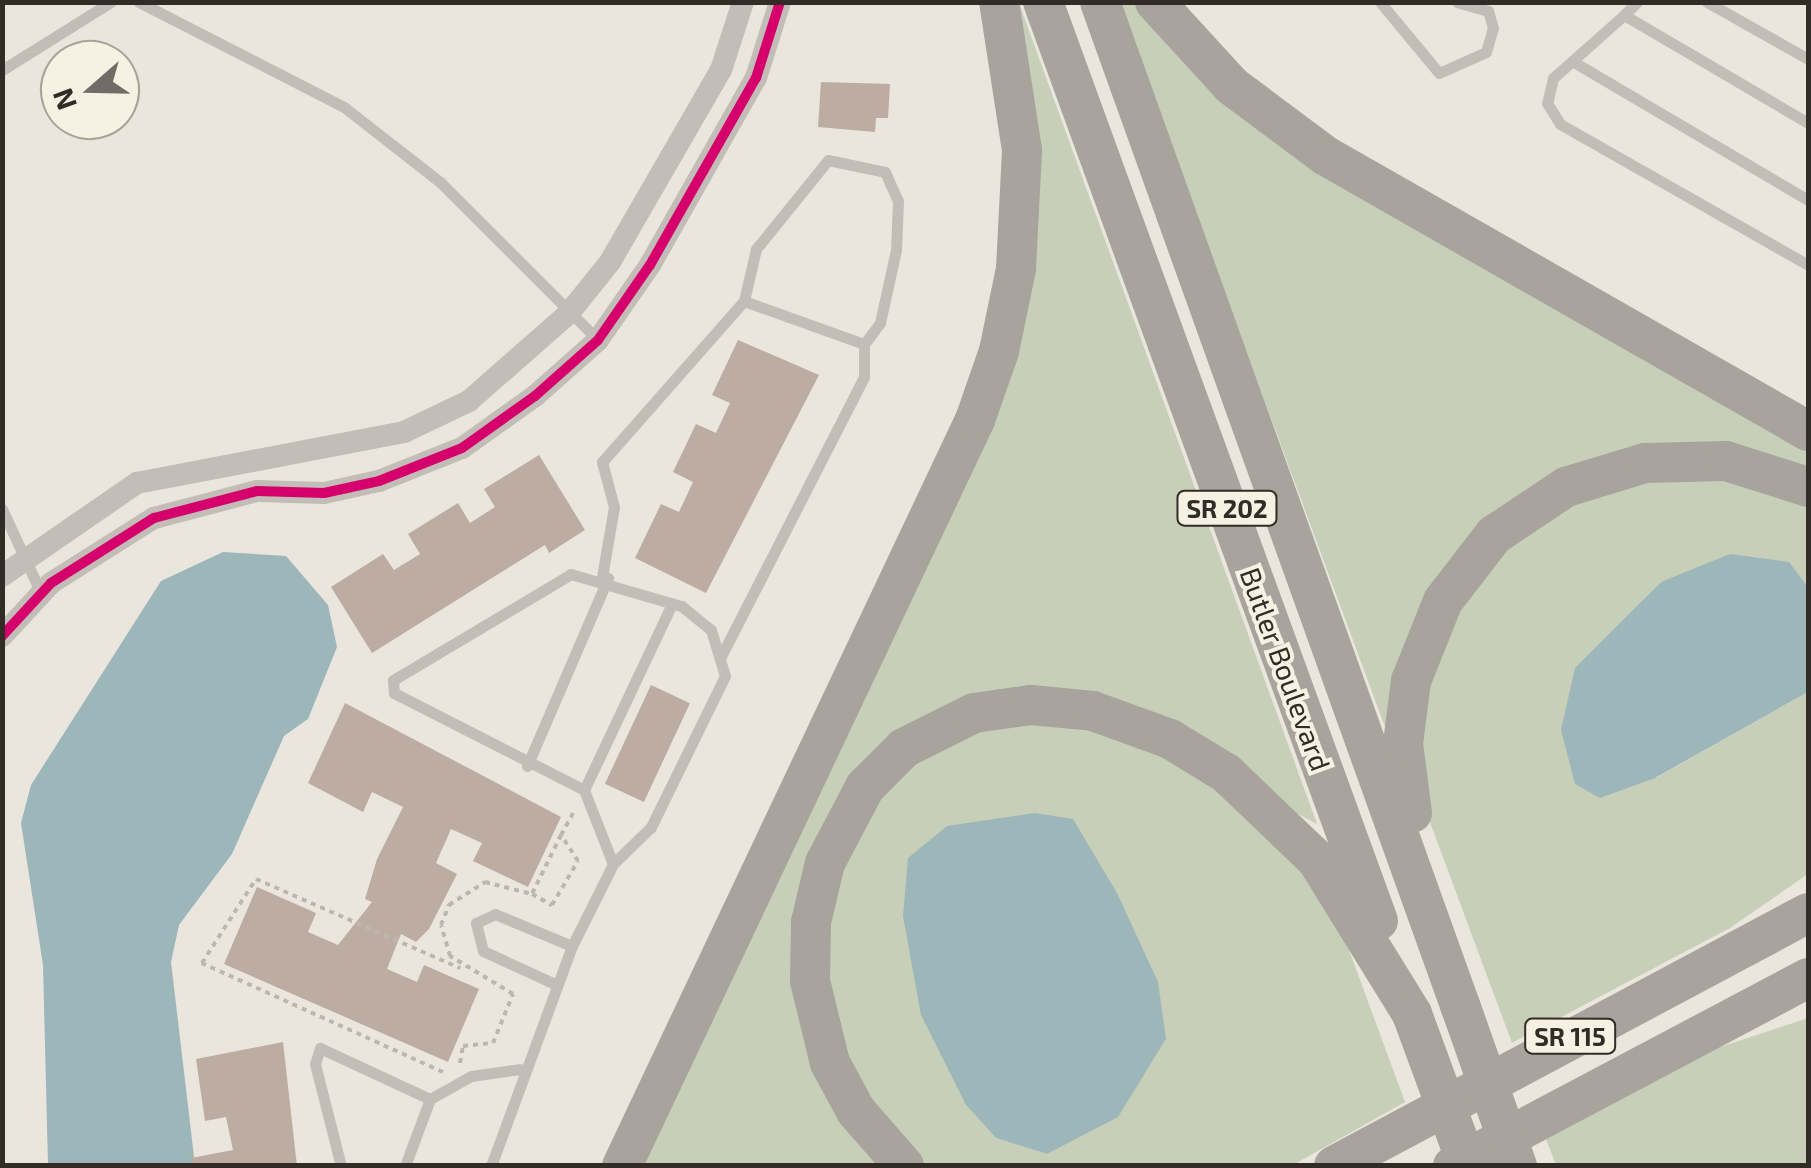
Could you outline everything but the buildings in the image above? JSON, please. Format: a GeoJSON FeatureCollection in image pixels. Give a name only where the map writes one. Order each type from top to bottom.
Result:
{"type":"FeatureCollection","features":[{"type":"Feature","properties":{"kind":"highway"},"geometry":{"type":"LineString","coordinates":[[622,1166],[988,386],[1008,313],[1022,189],[1020,112],[998,2]]}},
{"type":"Feature","properties":{"kind":"highway","name":"Butler Boulevard"},"geometry":{"type":"LineString","coordinates":[[1043,2],[1468,1166]]}},
{"type":"Feature","properties":{"kind":"highway","name":"Butler Boulevard"},"geometry":{"type":"LineString","coordinates":[[1100,2],[1516,1166]]}},
{"type":"Feature","properties":{"kind":"highway"},"geometry":{"type":"LineString","coordinates":[[1155,2],[1232,86],[1326,156],[1808,431]]}},
{"type":"Feature","properties":{"kind":"highway"},"geometry":{"type":"LineString","coordinates":[[1420,891],[1403,744],[1410,681],[1443,600],[1494,535],[1566,488],[1645,464],[1726,461],[1808,487]]}},
{"type":"Feature","properties":{"kind":"highway"},"geometry":{"type":"LineString","coordinates":[[904,1166],[856,1111],[830,1063],[812,994],[812,922],[825,863],[866,787],[904,748],[974,713],[1031,705],[1093,712],[1226,773],[1317,860],[1412,1014]]}},
{"type":"Feature","properties":{"kind":"highway"},"geometry":{"type":"LineString","coordinates":[[1599,1020],[1808,884]]}},
{"type":"Feature","properties":{"kind":"highway","name":"SR 115"},"geometry":{"type":"LineString","coordinates":[[1338,1163],[1599,1020],[1808,912]]}},
{"type":"Feature","properties":{"kind":"highway","name":"SR 115"},"geometry":{"type":"LineString","coordinates":[[1453,1166],[1808,978]]}},
{"type":"Feature","properties":{"kind":"highway"},"geometry":{"type":"LineString","coordinates":[[1626,1071],[1808,1008]]}},
{"type":"Feature","properties":{"kind":"street"},"geometry":{"type":"LineString","coordinates":[[2,576],[136,483],[404,432],[469,400],[569,313],[610,262],[721,70],[743,2]]}},
{"type":"Feature","properties":{"kind":"street"},"geometry":{"type":"LineString","coordinates":[[2,636],[42,593],[94,550],[197,502],[256,490],[324,493],[462,448],[598,340],[756,78],[780,2]]}},
{"type":"Feature","properties":{"kind":"lane"},"geometry":{"type":"LineString","coordinates":[[2,70],[111,2]]}},
{"type":"Feature","properties":{"kind":"lane"},"geometry":{"type":"LineString","coordinates":[[139,2],[344,107],[440,182],[598,340]]}},
{"type":"Feature","properties":{"kind":"lane"},"geometry":{"type":"LineString","coordinates":[[1380,2],[1439,73],[1486,52],[1493,28],[1488,12],[1456,2]]}},
{"type":"Feature","properties":{"kind":"lane"},"geometry":{"type":"LineString","coordinates":[[1637,2],[1553,78],[1547,103],[1560,124],[1808,265]]}},
{"type":"Feature","properties":{"kind":"lane"},"geometry":{"type":"LineString","coordinates":[[1707,2],[1808,59]]}},
{"type":"Feature","properties":{"kind":"lane"},"geometry":{"type":"LineString","coordinates":[[1624,16],[1808,124]]}},
{"type":"Feature","properties":{"kind":"lane"},"geometry":{"type":"LineString","coordinates":[[1572,61],[1808,200]]}},
{"type":"Feature","properties":{"kind":"lane"},"geometry":{"type":"LineString","coordinates":[[491,1166],[517,1107],[520,1069],[554,984],[613,864],[650,826],[719,689],[721,656],[864,377],[864,344],[880,323],[896,250],[898,201],[885,172],[828,160],[756,249],[744,301],[602,462],[614,508],[604,578],[527,766]]}},
{"type":"Feature","properties":{"kind":"lane"},"geometry":{"type":"LineString","coordinates":[[744,301],[864,344]]}},
{"type":"Feature","properties":{"kind":"lane"},"geometry":{"type":"LineString","coordinates":[[2,509],[21,560],[42,593]]}},
{"type":"Feature","properties":{"kind":"lane"},"geometry":{"type":"LineString","coordinates":[[584,790],[527,766],[394,693],[393,680],[571,574],[604,578],[672,604],[711,630],[721,656]]}},
{"type":"Feature","properties":{"kind":"lane"},"geometry":{"type":"LineString","coordinates":[[613,864],[584,790],[672,604]]}},
{"type":"Feature","properties":{"kind":"lane"},"geometry":{"type":"LineString","coordinates":[[554,984],[483,952],[476,924],[495,914],[572,946]]}},
{"type":"Feature","properties":{"kind":"lane"},"geometry":{"type":"LineString","coordinates":[[341,1166],[315,1064],[320,1048],[430,1100]]}},
{"type":"Feature","properties":{"kind":"lane"},"geometry":{"type":"LineString","coordinates":[[404,1166],[430,1100],[471,1076],[520,1069]]}},
{"type":"Feature","properties":{"kind":"path"},"geometry":{"type":"LineString","coordinates":[[532,894],[554,864],[571,810],[590,810]]}},
{"type":"Feature","properties":{"kind":"path"},"geometry":{"type":"LineString","coordinates":[[460,968],[256,879],[202,963],[435,1073],[460,1063],[464,1046],[494,1043],[513,994],[460,968],[441,925],[457,894],[494,882],[556,905],[578,861],[561,835]]}},
{"type":"Feature","properties":{"kind":"green space"},"geometry":{"type":"Polygon","coordinates":[[[1019,3],[1317,824],[1100,709],[905,741],[802,944],[890,1165],[634,1166],[1002,367],[1019,3]]]}},
{"type":"Feature","properties":{"kind":"green space"},"geometry":{"type":"Polygon","coordinates":[[[1118,3],[1139,3],[1169,34],[1808,440],[1808,469],[1781,458],[1520,496],[1389,738],[1118,3]]]}},
{"type":"Feature","properties":{"kind":"green space"},"geometry":{"type":"Polygon","coordinates":[[[1693,472],[1808,500],[1808,587],[1789,562],[1661,582],[1624,620],[1656,778],[1808,692],[1808,874],[1730,928],[1512,1043],[1421,798],[1421,687],[1481,568],[1567,500],[1693,472]]]}},
{"type":"Feature","properties":{"kind":"green space"},"geometry":{"type":"Polygon","coordinates":[[[1069,720],[1169,753],[1292,847],[1345,939],[1405,1102],[1293,1165],[917,1166],[843,1068],[821,922],[876,790],[954,731],[1069,720]],[[1166,1039],[966,1105],[996,1138],[1047,1154],[1118,1116],[1166,1039]]]}},
{"type":"Feature","properties":{"kind":"green space"},"geometry":{"type":"Polygon","coordinates":[[[1808,1018],[1808,1165],[1556,1165],[1546,1139],[1705,1052],[1808,1018]]]}},
{"type":"Feature","properties":{"kind":"water"},"geometry":{"type":"Polygon","coordinates":[[[223,552],[286,556],[328,605],[337,647],[308,719],[284,736],[232,854],[179,925],[171,962],[195,1165],[48,1165],[43,965],[21,823],[31,785],[161,581],[223,552]]]}},
{"type":"Feature","properties":{"kind":"water"},"geometry":{"type":"Polygon","coordinates":[[[1730,554],[1789,562],[1808,587],[1808,692],[1655,778],[1600,798],[1575,784],[1561,730],[1575,668],[1661,582],[1730,554]]]}},
{"type":"Feature","properties":{"kind":"water"},"geometry":{"type":"Polygon","coordinates":[[[1035,813],[1073,819],[1117,893],[1158,982],[1166,1039],[1118,1117],[1047,1154],[996,1138],[966,1105],[921,1015],[903,916],[908,858],[947,826],[1035,813]]]}},
{"type":"Feature","properties":{"kind":"cycle path"},"geometry":{"type":"LineString","coordinates":[[2,636],[51,583],[154,518],[257,491],[324,493],[379,481],[462,448],[535,396],[598,340],[650,265],[756,78],[780,2]]}}]}
